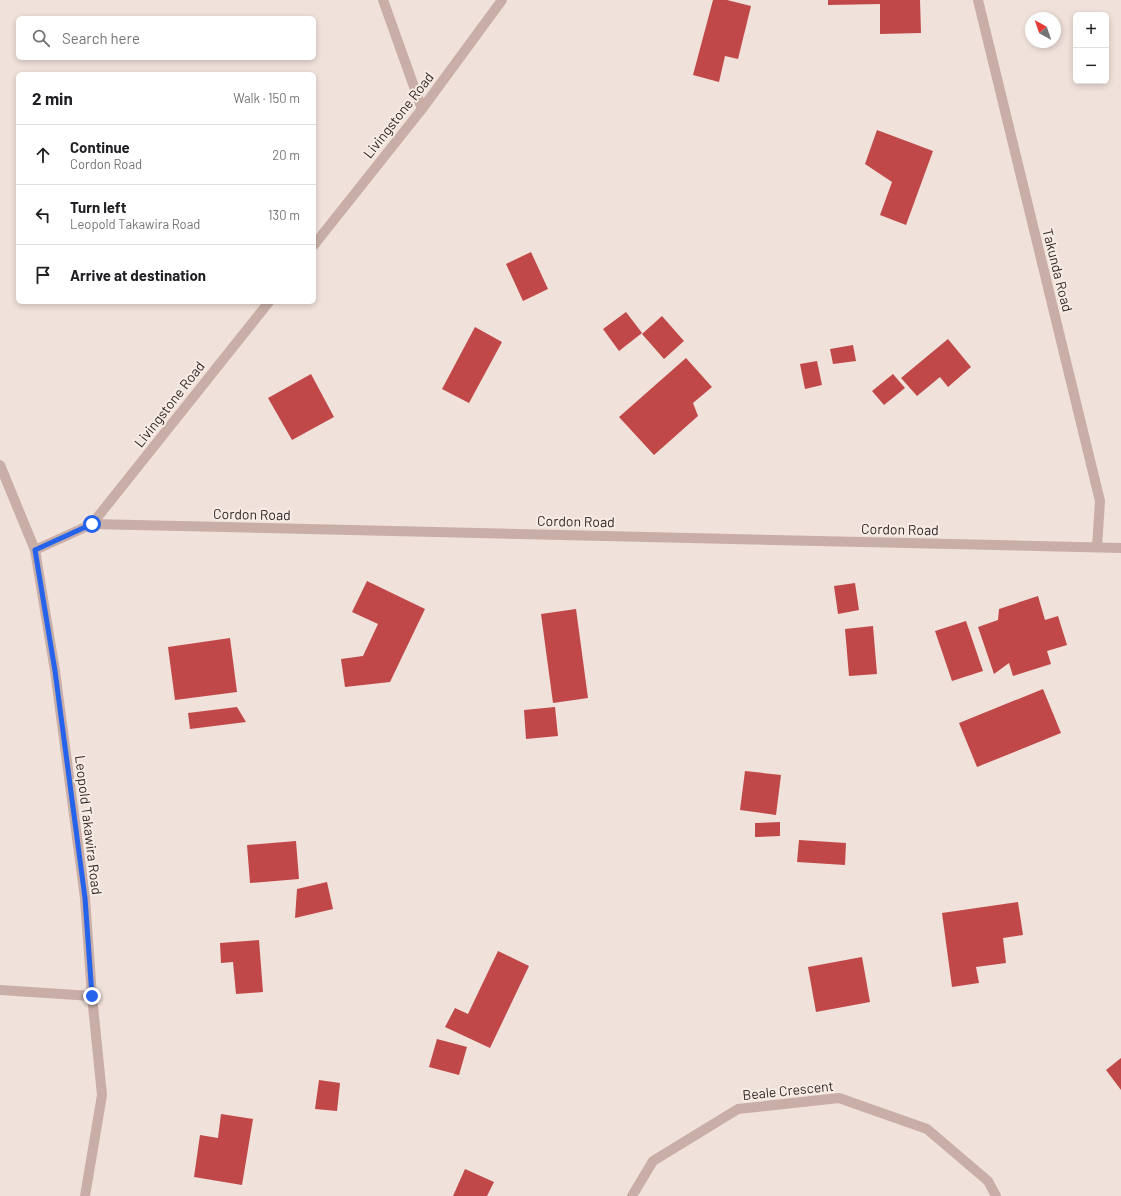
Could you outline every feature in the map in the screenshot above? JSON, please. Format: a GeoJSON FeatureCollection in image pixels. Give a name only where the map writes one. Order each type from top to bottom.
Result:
{"type":"FeatureCollection","features":[{"type":"Feature","properties":{"kind":"street"},"geometry":{"type":"LineString","coordinates":[[383,0],[422,109]]}},
{"type":"Feature","properties":{"kind":"street","name":"Livingstone Road"},"geometry":{"type":"LineString","coordinates":[[316,242],[422,109],[502,0]]}},
{"type":"Feature","properties":{"kind":"street","name":"Takunda Road"},"geometry":{"type":"LineString","coordinates":[[978,0],[1100,500],[1097,547]]}},
{"type":"Feature","properties":{"kind":"street","name":"Livingstone Road"},"geometry":{"type":"LineString","coordinates":[[92,524],[267,304]]}},
{"type":"Feature","properties":{"kind":"street","name":"Leopold Takawira Road"},"geometry":{"type":"LineString","coordinates":[[0,465],[35,550],[55,671],[85,898],[92,996],[102,1095],[85,1196]]}},
{"type":"Feature","properties":{"kind":"street","name":"Cordon Road"},"geometry":{"type":"LineString","coordinates":[[35,550],[92,524],[1121,548]]}},
{"type":"Feature","properties":{"kind":"street"},"geometry":{"type":"LineString","coordinates":[[0,990],[92,996]]}},
{"type":"Feature","properties":{"kind":"street","name":"Beale Crescent"},"geometry":{"type":"LineString","coordinates":[[632,1196],[653,1161],[738,1109],[839,1098],[927,1129],[988,1181],[996,1196]]}},
{"type":"Feature","properties":{"kind":"building"},"geometry":{"type":"Polygon","coordinates":[[[713,0],[727,0],[751,6],[738,59],[725,56],[719,82],[693,75],[713,0]]]}},
{"type":"Feature","properties":{"kind":"building"},"geometry":{"type":"Polygon","coordinates":[[[828,0],[920,0],[921,33],[880,34],[880,4],[828,5],[828,0]]]}},
{"type":"Feature","properties":{"kind":"building"},"geometry":{"type":"Polygon","coordinates":[[[877,130],[933,151],[906,225],[880,215],[892,182],[865,164],[877,130]]]}},
{"type":"Feature","properties":{"kind":"building"},"geometry":{"type":"Polygon","coordinates":[[[531,252],[548,289],[523,301],[506,264],[531,252]]]}},
{"type":"Feature","properties":{"kind":"building"},"geometry":{"type":"Polygon","coordinates":[[[626,312],[642,333],[619,351],[603,329],[626,312]]]}},
{"type":"Feature","properties":{"kind":"building"},"geometry":{"type":"Polygon","coordinates":[[[662,316],[684,341],[664,359],[642,334],[662,316]]]}},
{"type":"Feature","properties":{"kind":"building"},"geometry":{"type":"Polygon","coordinates":[[[475,327],[502,342],[469,403],[442,389],[475,327]]]}},
{"type":"Feature","properties":{"kind":"building"},"geometry":{"type":"Polygon","coordinates":[[[948,339],[971,367],[948,387],[940,377],[917,396],[901,378],[948,339]]]}},
{"type":"Feature","properties":{"kind":"building"},"geometry":{"type":"Polygon","coordinates":[[[853,345],[856,361],[833,364],[830,349],[853,345]]]}},
{"type":"Feature","properties":{"kind":"building"},"geometry":{"type":"Polygon","coordinates":[[[686,358],[712,387],[693,403],[698,416],[654,455],[619,417],[686,358]]]}},
{"type":"Feature","properties":{"kind":"building"},"geometry":{"type":"Polygon","coordinates":[[[817,361],[822,385],[805,389],[800,364],[817,361]]]}},
{"type":"Feature","properties":{"kind":"building"},"geometry":{"type":"Polygon","coordinates":[[[311,374],[334,417],[292,440],[268,398],[311,374]]]}},
{"type":"Feature","properties":{"kind":"building"},"geometry":{"type":"Polygon","coordinates":[[[893,374],[905,388],[884,405],[872,391],[893,374]]]}},
{"type":"Feature","properties":{"kind":"building"},"geometry":{"type":"Polygon","coordinates":[[[367,581],[425,609],[390,682],[345,687],[341,659],[363,656],[378,624],[352,612],[367,581]]]}},
{"type":"Feature","properties":{"kind":"building"},"geometry":{"type":"Polygon","coordinates":[[[855,583],[859,610],[838,614],[834,586],[855,583]]]}},
{"type":"Feature","properties":{"kind":"building"},"geometry":{"type":"Polygon","coordinates":[[[1038,596],[1045,620],[1058,616],[1067,645],[1047,651],[1051,664],[1013,676],[1009,663],[994,674],[978,627],[998,620],[999,609],[1038,596]]]}},
{"type":"Feature","properties":{"kind":"building"},"geometry":{"type":"Polygon","coordinates":[[[576,609],[588,698],[553,703],[541,614],[576,609]]]}},
{"type":"Feature","properties":{"kind":"building"},"geometry":{"type":"Polygon","coordinates":[[[966,621],[983,671],[952,681],[935,631],[966,621]]]}},
{"type":"Feature","properties":{"kind":"building"},"geometry":{"type":"Polygon","coordinates":[[[873,626],[877,674],[849,676],[845,629],[873,626]]]}},
{"type":"Feature","properties":{"kind":"building"},"geometry":{"type":"Polygon","coordinates":[[[230,638],[237,692],[175,700],[168,647],[230,638]]]}},
{"type":"Feature","properties":{"kind":"building"},"geometry":{"type":"Polygon","coordinates":[[[1043,689],[1061,733],[977,767],[959,723],[1043,689]]]}},
{"type":"Feature","properties":{"kind":"building"},"geometry":{"type":"Polygon","coordinates":[[[237,707],[246,722],[190,729],[188,713],[237,707]]]}},
{"type":"Feature","properties":{"kind":"building"},"geometry":{"type":"Polygon","coordinates":[[[555,707],[558,736],[526,739],[524,710],[555,707]]]}},
{"type":"Feature","properties":{"kind":"building"},"geometry":{"type":"Polygon","coordinates":[[[745,771],[781,775],[776,815],[740,810],[745,771]]]}},
{"type":"Feature","properties":{"kind":"building"},"geometry":{"type":"Polygon","coordinates":[[[780,822],[780,836],[755,837],[755,823],[780,822]]]}},
{"type":"Feature","properties":{"kind":"building"},"geometry":{"type":"Polygon","coordinates":[[[799,840],[846,843],[845,865],[797,862],[799,840]]]}},
{"type":"Feature","properties":{"kind":"building"},"geometry":{"type":"Polygon","coordinates":[[[296,841],[299,879],[250,883],[247,845],[296,841]]]}},
{"type":"Feature","properties":{"kind":"building"},"geometry":{"type":"Polygon","coordinates":[[[327,882],[333,909],[295,918],[297,889],[327,882]]]}},
{"type":"Feature","properties":{"kind":"building"},"geometry":{"type":"Polygon","coordinates":[[[1018,902],[1023,935],[1003,938],[1006,963],[976,967],[979,983],[952,987],[942,913],[1018,902]]]}},
{"type":"Feature","properties":{"kind":"building"},"geometry":{"type":"Polygon","coordinates":[[[259,940],[263,992],[236,994],[233,962],[221,963],[220,943],[259,940]]]}},
{"type":"Feature","properties":{"kind":"building"},"geometry":{"type":"Polygon","coordinates":[[[498,951],[529,966],[490,1048],[445,1027],[455,1008],[468,1014],[498,951]]]}},
{"type":"Feature","properties":{"kind":"building"},"geometry":{"type":"Polygon","coordinates":[[[862,957],[870,1002],[816,1012],[808,967],[862,957]]]}},
{"type":"Feature","properties":{"kind":"building"},"geometry":{"type":"Polygon","coordinates":[[[437,1039],[467,1047],[459,1075],[429,1067],[437,1039]]]}},
{"type":"Feature","properties":{"kind":"building"},"geometry":{"type":"Polygon","coordinates":[[[1121,1058],[1121,1090],[1106,1070],[1121,1058]]]}},
{"type":"Feature","properties":{"kind":"building"},"geometry":{"type":"Polygon","coordinates":[[[319,1080],[340,1083],[337,1111],[315,1109],[319,1080]]]}},
{"type":"Feature","properties":{"kind":"building"},"geometry":{"type":"Polygon","coordinates":[[[221,1114],[253,1119],[242,1185],[194,1177],[200,1135],[218,1138],[221,1114]]]}},
{"type":"Feature","properties":{"kind":"building"},"geometry":{"type":"Polygon","coordinates":[[[465,1169],[494,1182],[487,1196],[453,1196],[465,1169]]]}},
{"type":"Feature","properties":{"kind":"route"},"geometry":{"type":"LineString","coordinates":[[92,524],[35,550],[55,671],[85,898],[92,996]]}}]}
